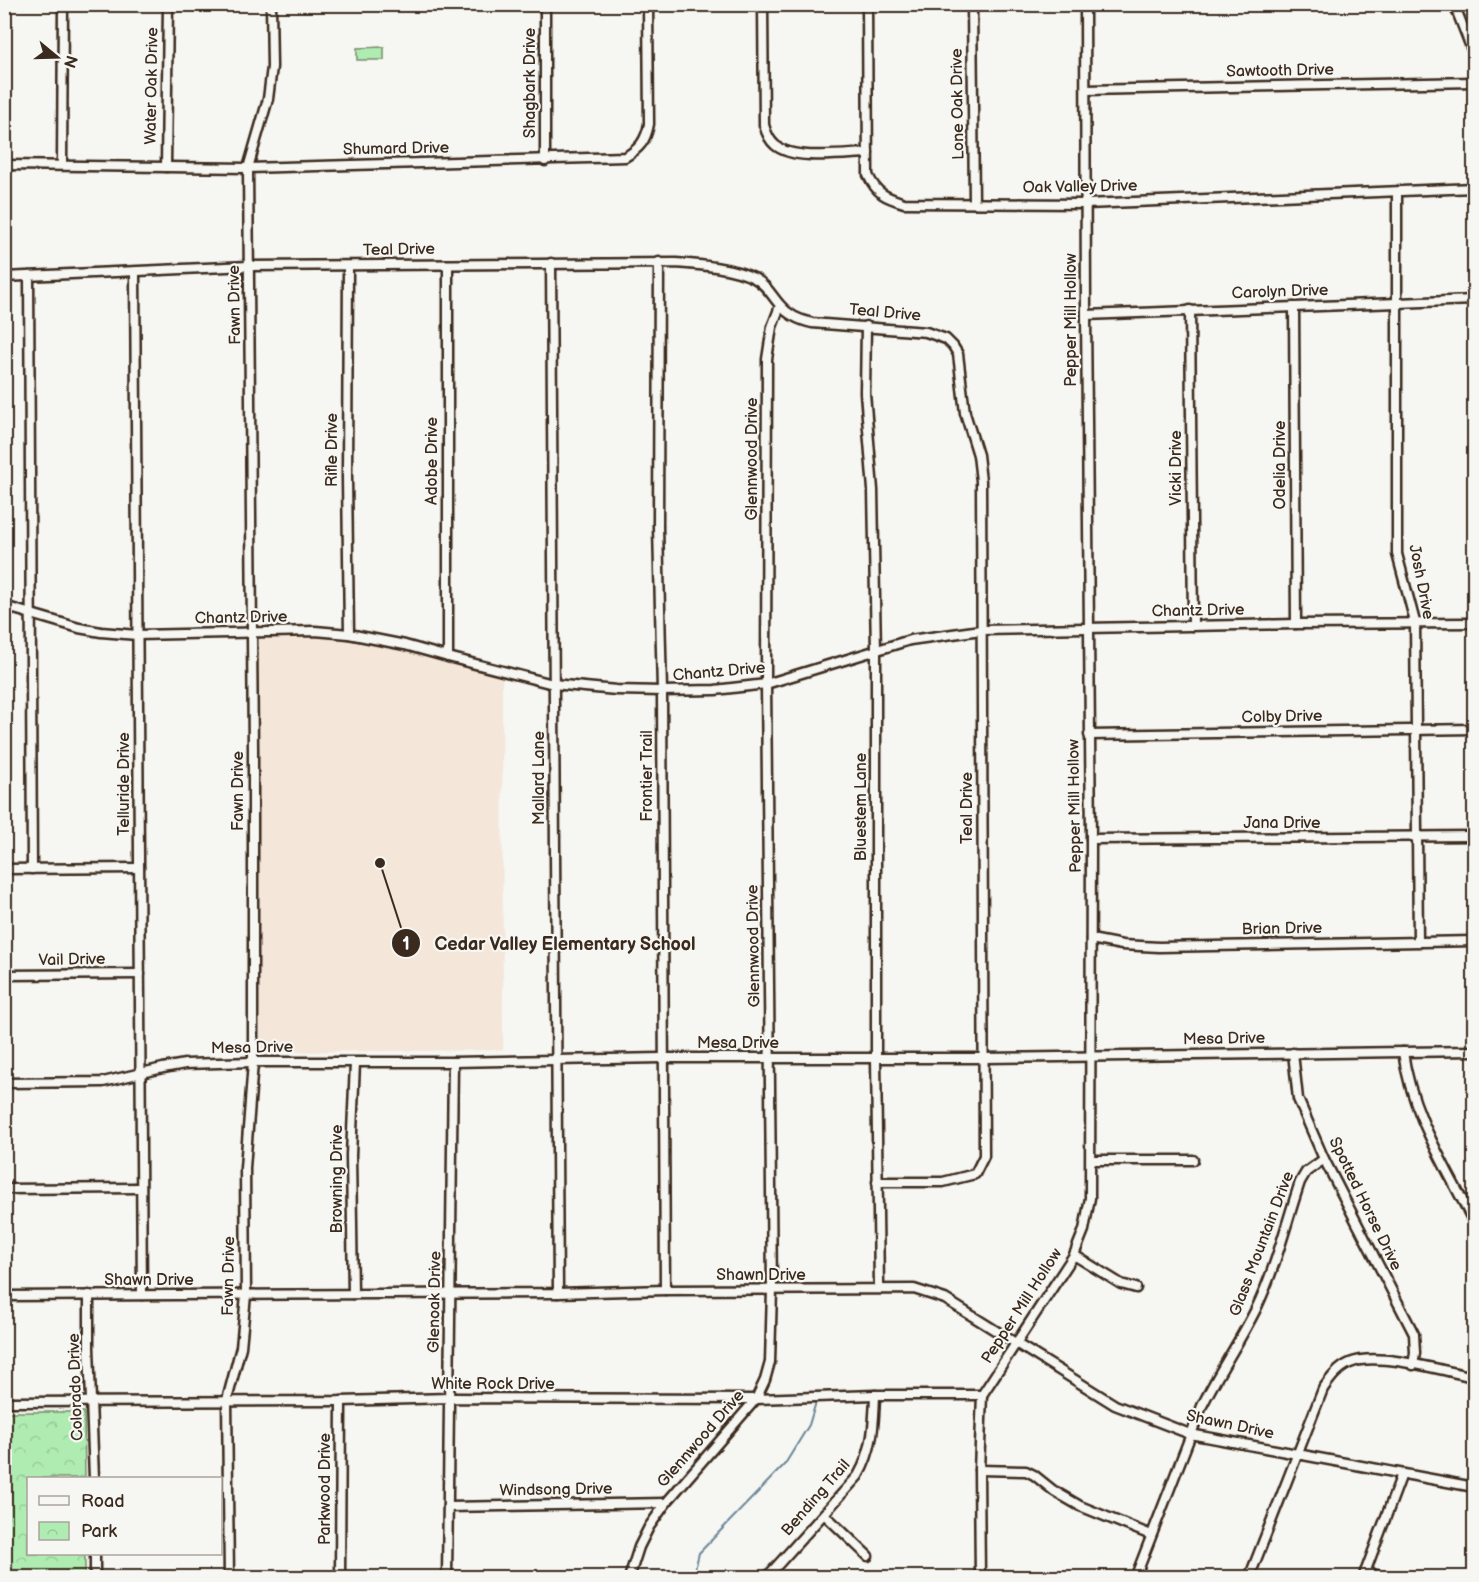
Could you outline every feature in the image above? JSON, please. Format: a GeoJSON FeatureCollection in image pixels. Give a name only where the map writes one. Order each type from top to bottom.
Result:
{"type":"FeatureCollection","features":[{"type":"Feature","properties":{"kind":"street"},"geometry":{"type":"LineString","coordinates":[[62,165],[63,4]]}},
{"type":"Feature","properties":{"kind":"street","name":"Water Oak Drive"},"geometry":{"type":"LineString","coordinates":[[166,167],[168,4]]}},
{"type":"Feature","properties":{"kind":"street","name":"Fawn Drive"},"geometry":{"type":"LineString","coordinates":[[229,1578],[227,1400],[241,1347],[246,1295],[245,1168],[253,1062],[248,168],[268,99],[272,67],[271,4]]}},
{"type":"Feature","properties":{"kind":"street","name":"Shagbark Drive"},"geometry":{"type":"LineString","coordinates":[[544,4],[545,161]]}},
{"type":"Feature","properties":{"kind":"street","name":"Shumard Drive"},"geometry":{"type":"LineString","coordinates":[[4,165],[248,168],[625,157],[642,145],[649,124],[648,4]]}},
{"type":"Feature","properties":{"kind":"street"},"geometry":{"type":"LineString","coordinates":[[762,4],[764,125],[767,136],[775,146],[787,152],[802,154],[868,153]]}},
{"type":"Feature","properties":{"kind":"street","name":"Oak Valley Drive"},"geometry":{"type":"LineString","coordinates":[[867,4],[868,175],[879,193],[904,203],[1086,204],[1474,188]]}},
{"type":"Feature","properties":{"kind":"street","name":"Lone Oak Drive"},"geometry":{"type":"LineString","coordinates":[[972,4],[974,203]]}},
{"type":"Feature","properties":{"kind":"street","name":"Pepper Mill Hollow"},"geometry":{"type":"LineString","coordinates":[[982,1395],[1074,1255],[1090,1198],[1091,939],[1085,4]]}},
{"type":"Feature","properties":{"kind":"street"},"geometry":{"type":"LineString","coordinates":[[1454,4],[1474,55]]}},
{"type":"Feature","properties":{"kind":"street","name":"Sawtooth Drive"},"geometry":{"type":"LineString","coordinates":[[1086,90],[1474,82]]}},
{"type":"Feature","properties":{"kind":"street","name":"Josh Drive"},"geometry":{"type":"LineString","coordinates":[[1397,192],[1397,554],[1415,622],[1418,941]]}},
{"type":"Feature","properties":{"kind":"street","name":"Teal Drive"},"geometry":{"type":"LineString","coordinates":[[4,277],[135,273],[249,266],[659,262],[693,264],[754,279],[769,289],[780,306],[798,319],[812,323],[926,332],[946,339],[954,346],[958,354],[965,413],[980,466],[984,1156],[975,1174],[943,1182],[877,1182]]}},
{"type":"Feature","properties":{"kind":"street","name":"Frontier Trail"},"geometry":{"type":"LineString","coordinates":[[659,262],[658,527],[662,692],[662,1058],[665,1290]]}},
{"type":"Feature","properties":{"kind":"street","name":"Mallard Lane"},"geometry":{"type":"LineString","coordinates":[[550,263],[558,1293]]}},
{"type":"Feature","properties":{"kind":"street","name":"Adobe Drive"},"geometry":{"type":"LineString","coordinates":[[448,265],[448,657]]}},
{"type":"Feature","properties":{"kind":"street","name":"Rifle Drive"},"geometry":{"type":"LineString","coordinates":[[348,266],[346,477],[350,634]]}},
{"type":"Feature","properties":{"kind":"street","name":"Telluride Drive"},"geometry":{"type":"LineString","coordinates":[[135,273],[142,1294]]}},
{"type":"Feature","properties":{"kind":"street"},"geometry":{"type":"LineString","coordinates":[[29,276],[32,869]]}},
{"type":"Feature","properties":{"kind":"street","name":"Carolyn Drive"},"geometry":{"type":"LineString","coordinates":[[1086,315],[1474,300]]}},
{"type":"Feature","properties":{"kind":"street","name":"Glennwood Drive"},"geometry":{"type":"LineString","coordinates":[[629,1578],[639,1547],[650,1527],[666,1503],[756,1399],[770,1362],[772,1290],[766,684],[767,359],[772,327],[780,306]]}},
{"type":"Feature","properties":{"kind":"street","name":"Odelia Drive"},"geometry":{"type":"LineString","coordinates":[[1294,307],[1296,624]]}},
{"type":"Feature","properties":{"kind":"street","name":"Vicki Drive"},"geometry":{"type":"LineString","coordinates":[[1190,310],[1192,626]]}},
{"type":"Feature","properties":{"kind":"street","name":"Bluestem Lane"},"geometry":{"type":"LineString","coordinates":[[866,326],[865,393],[873,490],[876,651],[876,1058],[879,1288]]}},
{"type":"Feature","properties":{"kind":"street","name":"Chantz Drive"},"geometry":{"type":"LineString","coordinates":[[4,606],[79,628],[138,635],[315,631],[350,634],[405,645],[553,684],[662,692],[715,690],[766,684],[910,640],[981,630],[1415,622],[1474,623]]}},
{"type":"Feature","properties":{"kind":"street","name":"Colby Drive"},"geometry":{"type":"LineString","coordinates":[[1089,735],[1474,729]]}},
{"type":"Feature","properties":{"kind":"street","name":"Jana Drive"},"geometry":{"type":"LineString","coordinates":[[1090,839],[1474,836]]}},
{"type":"Feature","properties":{"kind":"street"},"geometry":{"type":"LineString","coordinates":[[4,869],[139,868]]}},
{"type":"Feature","properties":{"kind":"street","name":"Brian Drive"},"geometry":{"type":"LineString","coordinates":[[1091,939],[1122,945],[1159,947],[1474,941]]}},
{"type":"Feature","properties":{"kind":"street","name":"Vail Drive"},"geometry":{"type":"LineString","coordinates":[[4,975],[140,974]]}},
{"type":"Feature","properties":{"kind":"street","name":"Mesa Drive"},"geometry":{"type":"LineString","coordinates":[[4,1083],[103,1082],[185,1064],[253,1062],[355,1063],[771,1057],[984,1058],[1474,1050]]}},
{"type":"Feature","properties":{"kind":"street"},"geometry":{"type":"LineString","coordinates":[[1403,1052],[1406,1075],[1414,1104],[1474,1223]]}},
{"type":"Feature","properties":{"kind":"street","name":"Spotted Horse Drive"},"geometry":{"type":"LineString","coordinates":[[1293,1053],[1299,1099],[1324,1159],[1414,1334],[1413,1365]]}},
{"type":"Feature","properties":{"kind":"street","name":"Glenoak Drive"},"geometry":{"type":"LineString","coordinates":[[447,1578],[453,1062]]}},
{"type":"Feature","properties":{"kind":"street","name":"Browning Drive"},"geometry":{"type":"LineString","coordinates":[[353,1294],[351,1155],[355,1063]]}},
{"type":"Feature","properties":{"kind":"street","name":"Glass Mountain Drive"},"geometry":{"type":"LineString","coordinates":[[1135,1578],[1190,1434],[1213,1384],[1256,1308],[1300,1182],[1306,1172],[1324,1159]]}},
{"type":"Feature","properties":{"kind":"street"},"geometry":{"type":"LineString","coordinates":[[1091,1160],[1193,1160]]}},
{"type":"Feature","properties":{"kind":"street"},"geometry":{"type":"LineString","coordinates":[[4,1189],[141,1188]]}},
{"type":"Feature","properties":{"kind":"street"},"geometry":{"type":"LineString","coordinates":[[1074,1255],[1120,1284],[1136,1288]]}},
{"type":"Feature","properties":{"kind":"street","name":"Shawn Drive"},"geometry":{"type":"LineString","coordinates":[[4,1296],[914,1289],[945,1299],[1115,1405],[1190,1434],[1474,1487]]}},
{"type":"Feature","properties":{"kind":"street","name":"Colorado Drive"},"geometry":{"type":"LineString","coordinates":[[89,1295],[93,1477]]}},
{"type":"Feature","properties":{"kind":"street"},"geometry":{"type":"LineString","coordinates":[[1249,1578],[1323,1389],[1340,1370],[1350,1363],[1378,1359],[1474,1377]]}},
{"type":"Feature","properties":{"kind":"street","name":"White Rock Drive"},"geometry":{"type":"LineString","coordinates":[[4,1402],[341,1401],[449,1398],[756,1399],[875,1395],[982,1395]]}},
{"type":"Feature","properties":{"kind":"street","name":"Bending Trail"},"geometry":{"type":"LineString","coordinates":[[766,1578],[858,1476],[865,1463],[874,1434],[875,1395]]}},
{"type":"Feature","properties":{"kind":"street"},"geometry":{"type":"LineString","coordinates":[[980,1578],[979,1470],[982,1395]]}},
{"type":"Feature","properties":{"kind":"street","name":"Parkwood Drive"},"geometry":{"type":"LineString","coordinates":[[340,1578],[341,1401]]}},
{"type":"Feature","properties":{"kind":"street"},"geometry":{"type":"LineString","coordinates":[[979,1470],[1026,1471],[1080,1506],[1151,1535]]}},
{"type":"Feature","properties":{"kind":"street"},"geometry":{"type":"LineString","coordinates":[[1389,1578],[1364,1575],[1402,1474]]}},
{"type":"Feature","properties":{"kind":"street","name":"Windsong Drive"},"geometry":{"type":"LineString","coordinates":[[448,1507],[666,1503]]}},
{"type":"Feature","properties":{"kind":"street"},"geometry":{"type":"LineString","coordinates":[[824,1514],[868,1556]]}},
{"type":"Feature","properties":{"kind":"street"},"geometry":{"type":"LineString","coordinates":[[95,1555],[95,1578]]}},
{"type":"Feature","properties":{"kind":"shaded area"},"geometry":{"type":"Polygon","coordinates":[[[258,636],[308,636],[364,641],[421,652],[502,676],[503,1050],[260,1052],[258,636]]]}},
{"type":"Feature","properties":{"kind":"green space"},"geometry":{"type":"Polygon","coordinates":[[[384,47],[384,60],[357,60],[357,48],[384,47]]]}},
{"type":"Feature","properties":{"kind":"green space"},"geometry":{"type":"Polygon","coordinates":[[[5,1412],[84,1412],[85,1477],[27,1477],[27,1555],[85,1555],[85,1577],[5,1577],[5,1412]]]}},
{"type":"Feature","properties":{"kind":"waterway"},"geometry":{"type":"LineString","coordinates":[[693,1578],[699,1553],[785,1464],[809,1425],[816,1402]]}},
{"type":"Feature","properties":{"kind":"place","name":"Cedar Valley Elementary School"},"geometry":{"type":"Point","coordinates":[380,863]}}]}
